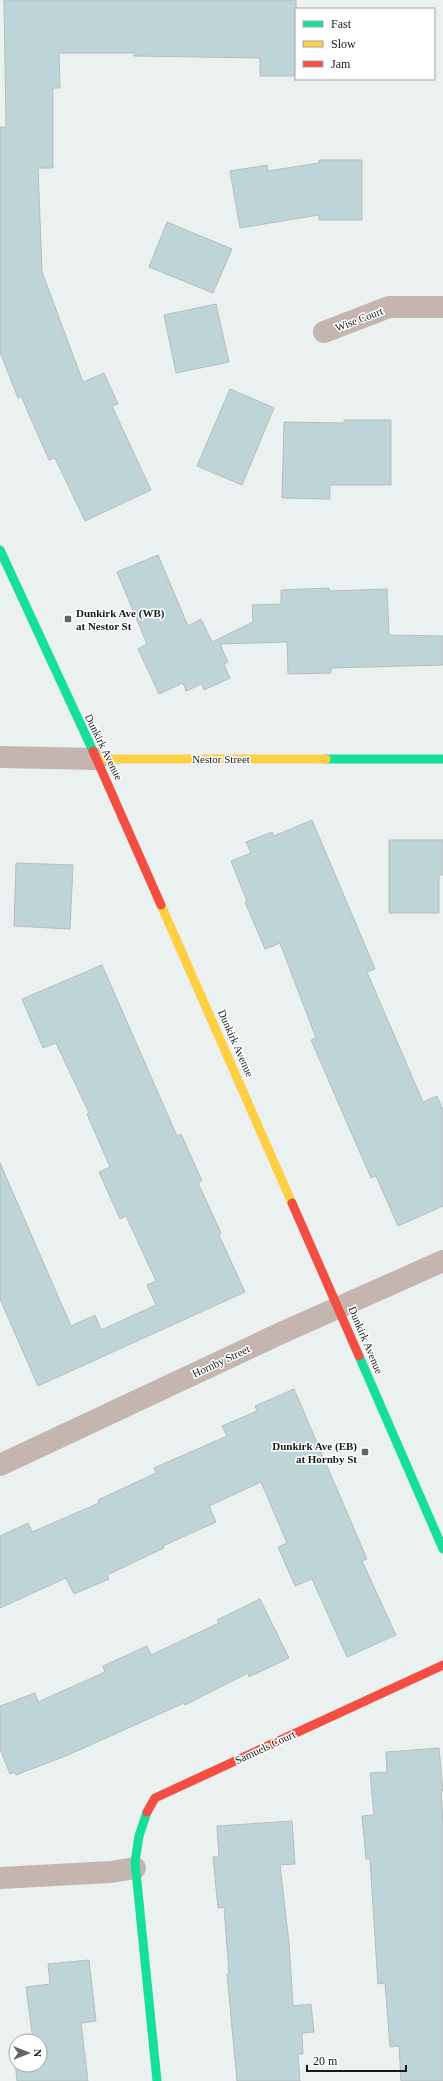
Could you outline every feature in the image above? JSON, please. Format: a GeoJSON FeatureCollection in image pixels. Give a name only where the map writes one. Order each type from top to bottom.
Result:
{"type":"FeatureCollection","features":[{"type":"Feature","properties":{"kind":"street","name":"Wise Court"},"geometry":{"type":"LineString","coordinates":[[324,332],[389,307],[443,307]]}},
{"type":"Feature","properties":{"kind":"street","name":"Dunkirk Avenue"},"geometry":{"type":"LineString","coordinates":[[0,550],[97,759],[339,1307],[443,1549]]}},
{"type":"Feature","properties":{"kind":"street","name":"Nestor Street"},"geometry":{"type":"LineString","coordinates":[[0,757],[97,759],[443,759]]}},
{"type":"Feature","properties":{"kind":"street","name":"Hornby Street"},"geometry":{"type":"LineString","coordinates":[[0,1465],[339,1307],[443,1261]]}},
{"type":"Feature","properties":{"kind":"street","name":"Samuels Court"},"geometry":{"type":"LineString","coordinates":[[157,2081],[135,1868],[138,1832],[144,1814],[156,1798],[443,1665]]}},
{"type":"Feature","properties":{"kind":"street"},"geometry":{"type":"LineString","coordinates":[[0,1878],[111,1872],[135,1868]]}},
{"type":"Feature","properties":{"kind":"building"},"geometry":{"type":"Polygon","coordinates":[[[4,0],[296,0],[295,76],[260,76],[260,58],[134,56],[134,53],[59,53],[60,88],[53,88],[53,168],[38,168],[42,272],[83,382],[104,373],[118,404],[112,406],[151,490],[85,521],[55,458],[49,460],[21,396],[18,398],[0,352],[0,127],[6,127],[4,0]]]}},
{"type":"Feature","properties":{"kind":"building"},"geometry":{"type":"Polygon","coordinates":[[[319,160],[362,160],[362,220],[319,220],[319,215],[240,228],[230,171],[267,165],[268,171],[319,163],[319,160]]]}},
{"type":"Feature","properties":{"kind":"building"},"geometry":{"type":"Polygon","coordinates":[[[167,222],[232,249],[213,293],[149,267],[167,222]]]}},
{"type":"Feature","properties":{"kind":"building"},"geometry":{"type":"Polygon","coordinates":[[[216,304],[229,362],[176,373],[164,315],[216,304]]]}},
{"type":"Feature","properties":{"kind":"building"},"geometry":{"type":"Polygon","coordinates":[[[230,389],[274,408],[242,485],[197,466],[230,389]]]}},
{"type":"Feature","properties":{"kind":"building"},"geometry":{"type":"Polygon","coordinates":[[[344,420],[391,420],[391,485],[330,485],[330,499],[282,498],[284,422],[344,423],[344,420]]]}},
{"type":"Feature","properties":{"kind":"building"},"geometry":{"type":"Polygon","coordinates":[[[158,555],[188,626],[201,619],[212,642],[253,622],[252,605],[281,604],[281,590],[329,588],[329,591],[387,589],[389,635],[443,636],[443,665],[331,668],[331,673],[288,674],[287,642],[220,644],[228,662],[224,664],[230,678],[204,690],[202,684],[186,691],[183,683],[159,694],[138,649],[147,644],[117,572],[158,555]]]}},
{"type":"Feature","properties":{"kind":"building"},"geometry":{"type":"Polygon","coordinates":[[[312,820],[375,969],[367,972],[423,1102],[437,1096],[443,1110],[443,1206],[398,1226],[376,1176],[371,1178],[311,1040],[316,1038],[280,943],[265,949],[245,902],[247,901],[231,861],[251,853],[246,842],[272,832],[274,836],[312,820]]]}},
{"type":"Feature","properties":{"kind":"building"},"geometry":{"type":"Polygon","coordinates":[[[389,840],[443,840],[443,875],[439,875],[439,913],[389,913],[389,840]]]}},
{"type":"Feature","properties":{"kind":"building"},"geometry":{"type":"Polygon","coordinates":[[[16,863],[73,865],[70,929],[14,926],[16,863]]]}},
{"type":"Feature","properties":{"kind":"building"},"geometry":{"type":"Polygon","coordinates":[[[102,965],[177,1136],[181,1134],[202,1181],[198,1183],[221,1233],[219,1235],[245,1292],[38,1386],[0,1299],[0,1163],[71,1326],[95,1315],[101,1330],[156,1305],[147,1285],[156,1281],[126,1216],[120,1219],[99,1172],[110,1167],[87,1114],[89,1113],[56,1043],[43,1048],[22,999],[102,965]]]}},
{"type":"Feature","properties":{"kind":"building"},"geometry":{"type":"Polygon","coordinates":[[[294,1389],[367,1559],[362,1561],[396,1635],[347,1657],[312,1579],[295,1586],[278,1547],[287,1543],[261,1482],[209,1506],[216,1522],[163,1546],[164,1548],[107,1575],[109,1579],[74,1594],[66,1578],[0,1608],[0,1536],[28,1523],[32,1532],[99,1503],[98,1500],[156,1473],[154,1468],[227,1436],[222,1426],[257,1411],[255,1406],[294,1389]]]}},
{"type":"Feature","properties":{"kind":"building"},"geometry":{"type":"Polygon","coordinates":[[[260,1599],[289,1658],[249,1677],[248,1673],[185,1705],[184,1703],[68,1755],[16,1775],[15,1772],[10,1774],[0,1749],[0,1706],[35,1693],[38,1702],[105,1672],[103,1666],[147,1646],[151,1655],[219,1623],[217,1620],[260,1599]]]}},
{"type":"Feature","properties":{"kind":"building"},"geometry":{"type":"Polygon","coordinates":[[[439,1748],[443,1791],[441,1791],[443,1823],[443,2081],[401,2081],[399,2046],[390,2047],[385,1983],[378,1984],[370,1859],[366,1859],[362,1816],[374,1815],[370,1773],[387,1772],[386,1752],[439,1748]]]}},
{"type":"Feature","properties":{"kind":"building"},"geometry":{"type":"Polygon","coordinates":[[[292,1821],[295,1864],[280,1865],[289,1943],[293,2006],[311,2004],[314,2032],[302,2033],[303,2054],[298,2054],[300,2081],[237,2081],[227,1974],[229,1973],[224,1907],[218,1908],[213,1857],[219,1857],[217,1826],[292,1821]]]}},
{"type":"Feature","properties":{"kind":"building"},"geometry":{"type":"Polygon","coordinates":[[[89,1960],[96,2021],[81,2023],[88,2081],[17,2081],[16,2073],[48,2073],[48,2033],[32,2033],[26,1987],[50,1984],[48,1964],[89,1960]]]}},
{"type":"Feature","properties":{"kind":"traffic: fast"},"geometry":{"type":"LineString","coordinates":[[0,550],[93,751]]}},
{"type":"Feature","properties":{"kind":"traffic: fast"},"geometry":{"type":"LineString","coordinates":[[326,759],[443,759]]}},
{"type":"Feature","properties":{"kind":"traffic: fast"},"geometry":{"type":"LineString","coordinates":[[359,1356],[443,1549]]}},
{"type":"Feature","properties":{"kind":"traffic: fast"},"geometry":{"type":"LineString","coordinates":[[147,1812],[139,1836],[135,1862],[157,2081]]}},
{"type":"Feature","properties":{"kind":"traffic: slow"},"geometry":{"type":"LineString","coordinates":[[97,759],[326,759]]}},
{"type":"Feature","properties":{"kind":"traffic: slow"},"geometry":{"type":"LineString","coordinates":[[161,905],[292,1203]]}},
{"type":"Feature","properties":{"kind":"traffic: jam"},"geometry":{"type":"LineString","coordinates":[[93,751],[161,905]]}},
{"type":"Feature","properties":{"kind":"traffic: jam"},"geometry":{"type":"LineString","coordinates":[[292,1203],[359,1356]]}},
{"type":"Feature","properties":{"kind":"traffic: jam"},"geometry":{"type":"LineString","coordinates":[[147,1812],[155,1798],[443,1665]]}},
{"type":"Feature","properties":{"kind":"place","name":"Dunkirk Ave (WB) at Nestor St"},"geometry":{"type":"Point","coordinates":[68,619]}},
{"type":"Feature","properties":{"kind":"place","name":"Dunkirk Ave (EB) at Hornby St"},"geometry":{"type":"Point","coordinates":[365,1452]}}]}
